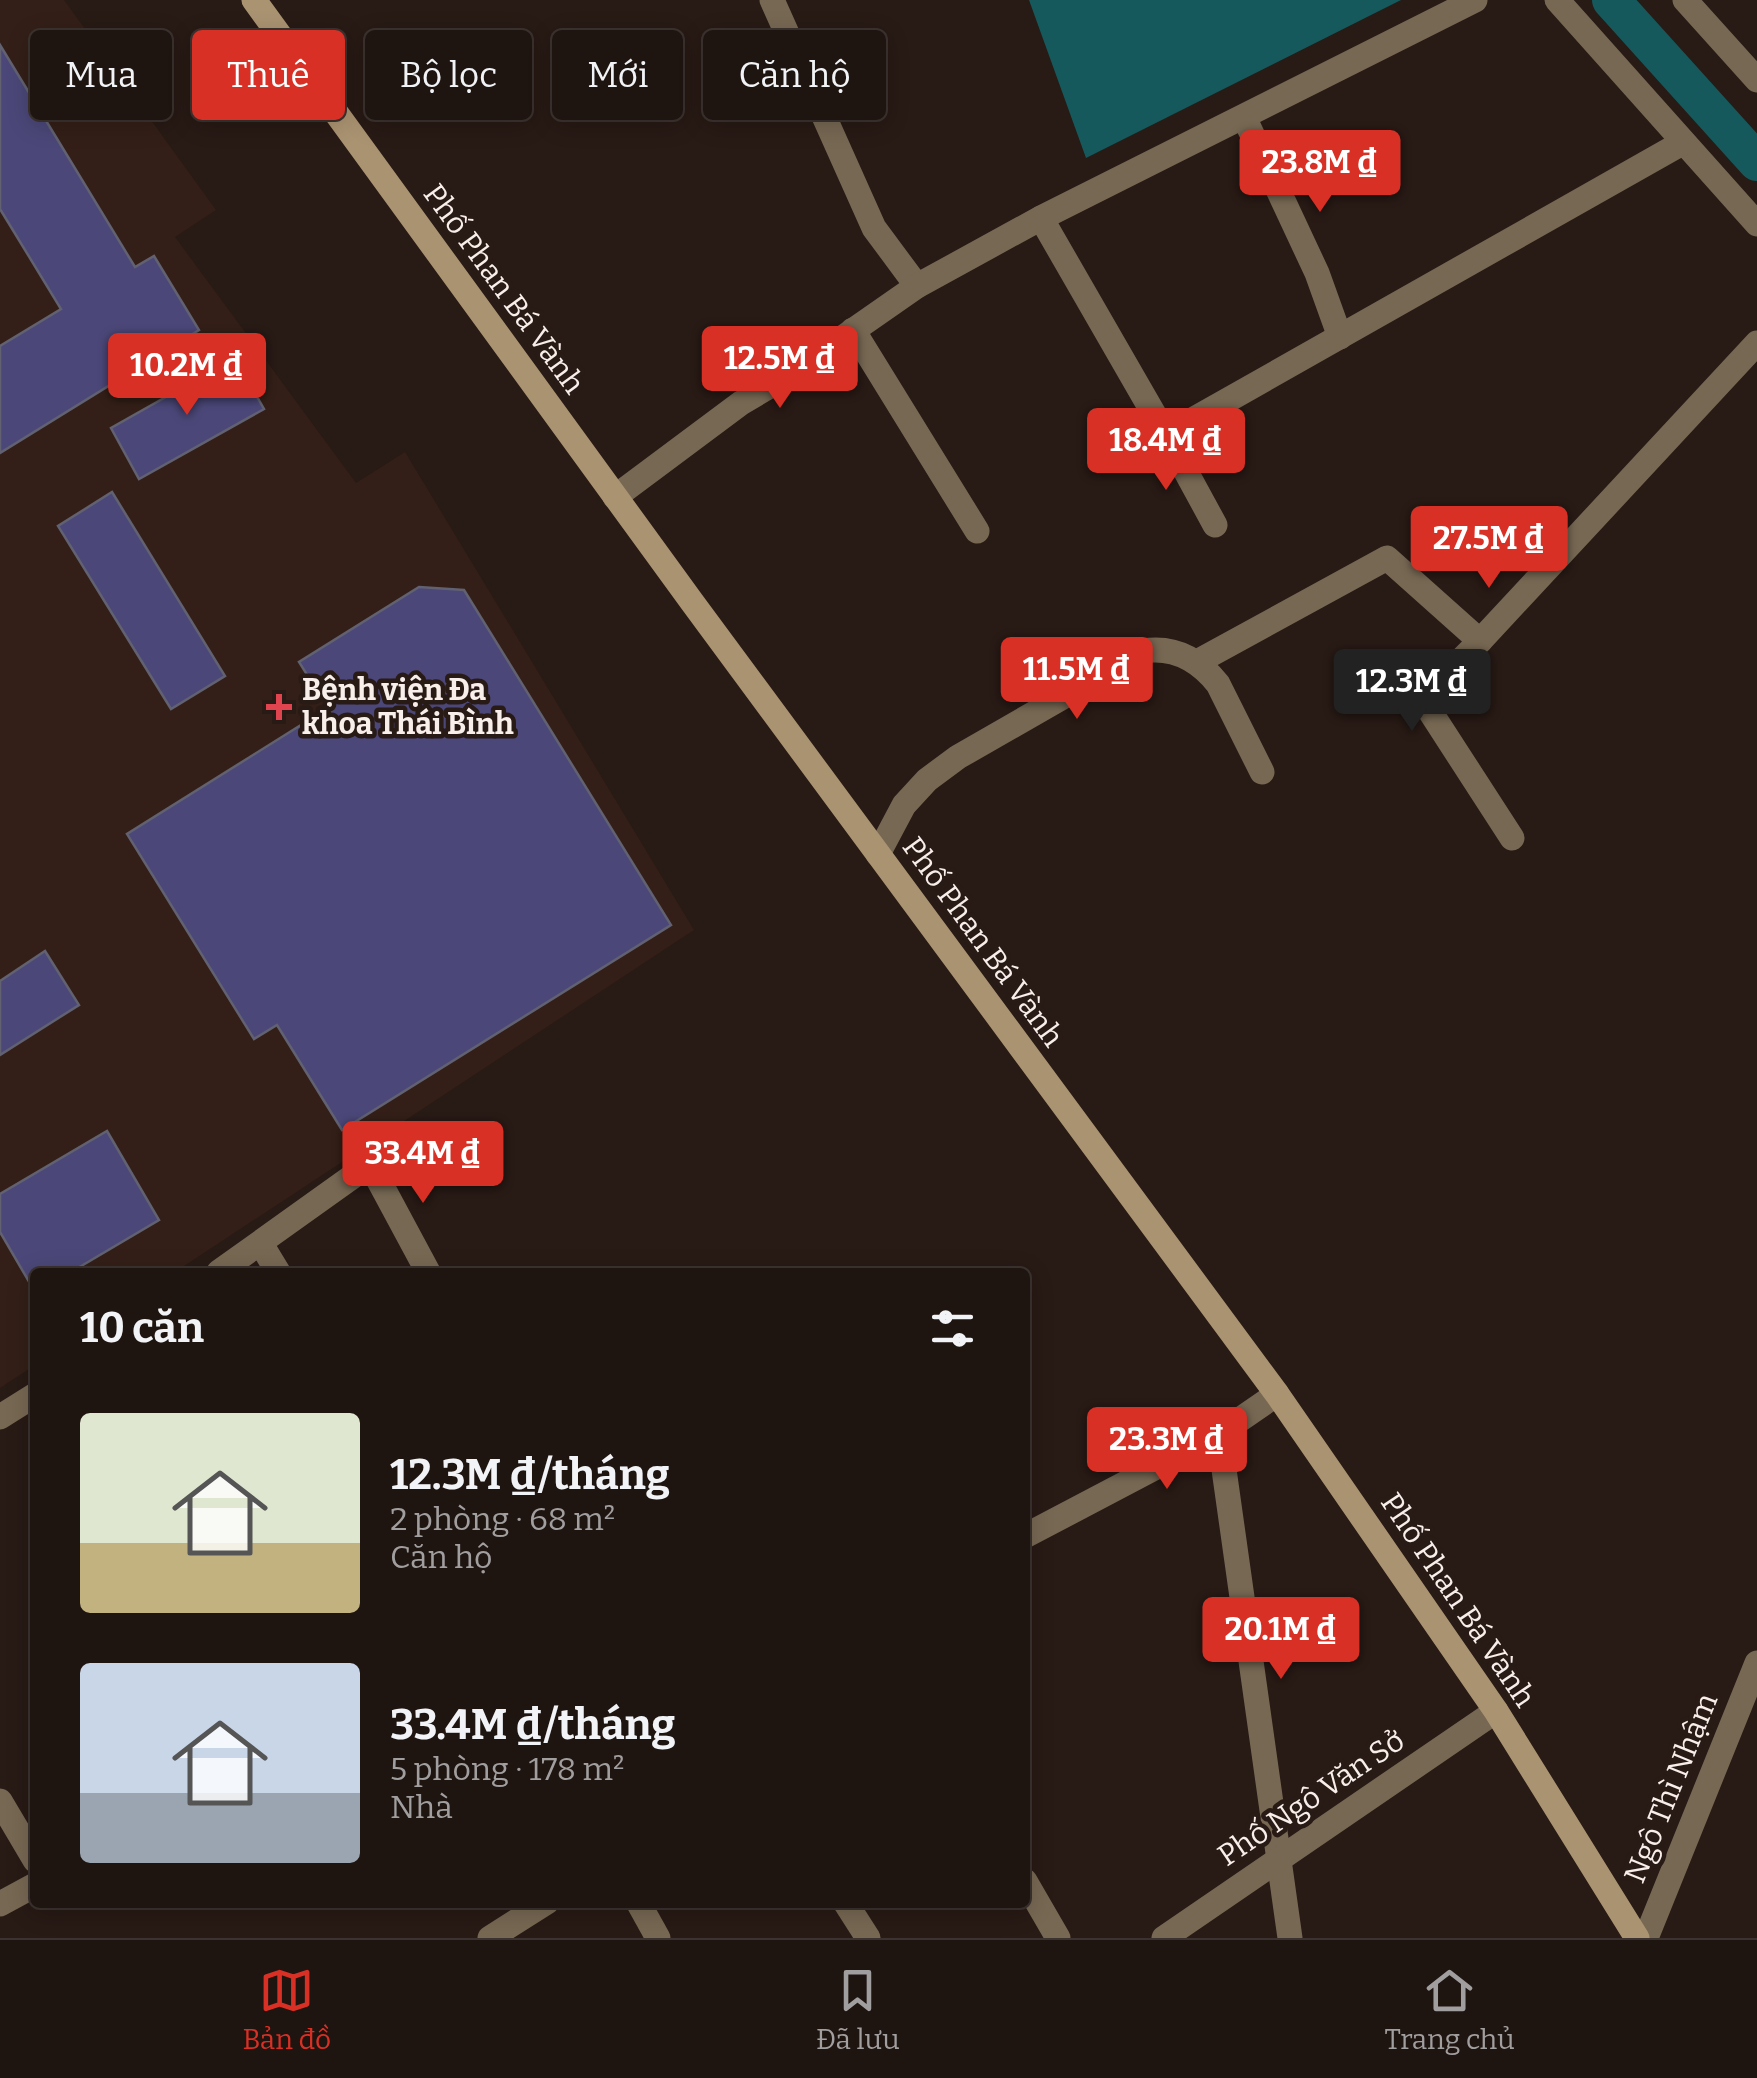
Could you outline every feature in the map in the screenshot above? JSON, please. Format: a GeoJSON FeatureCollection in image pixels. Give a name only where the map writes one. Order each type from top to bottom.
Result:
{"type":"FeatureCollection","features":[{"type":"Feature","properties":{"kind":"street","name":"Phố Phan Bá Vành"},"geometry":{"type":"LineString","coordinates":[[254,0],[1277,1394],[1496,1711],[1637,1938]]}},
{"type":"Feature","properties":{"kind":"street"},"geometry":{"type":"LineString","coordinates":[[772,0],[874,228],[917,286]]}},
{"type":"Feature","properties":{"kind":"street"},"geometry":{"type":"LineString","coordinates":[[616,497],[740,403],[917,286],[1042,218],[1475,0]]}},
{"type":"Feature","properties":{"kind":"street"},"geometry":{"type":"LineString","coordinates":[[1557,0],[1757,224]]}},
{"type":"Feature","properties":{"kind":"street"},"geometry":{"type":"LineString","coordinates":[[1685,0],[1757,80]]}},
{"type":"Feature","properties":{"kind":"street"},"geometry":{"type":"LineString","coordinates":[[1244,117],[1317,272],[1340,337]]}},
{"type":"Feature","properties":{"kind":"street"},"geometry":{"type":"LineString","coordinates":[[1166,435],[1682,143]]}},
{"type":"Feature","properties":{"kind":"street"},"geometry":{"type":"LineString","coordinates":[[1042,218],[1215,525]]}},
{"type":"Feature","properties":{"kind":"street"},"geometry":{"type":"LineString","coordinates":[[853,330],[977,532]]}},
{"type":"Feature","properties":{"kind":"street"},"geometry":{"type":"LineString","coordinates":[[1512,838],[1424,702],[1431,690],[1757,344]]}},
{"type":"Feature","properties":{"kind":"street"},"geometry":{"type":"LineString","coordinates":[[1197,662],[1387,558],[1480,641]]}},
{"type":"Feature","properties":{"kind":"street"},"geometry":{"type":"LineString","coordinates":[[878,854],[912,794],[958,757],[1143,651],[1173,650],[1197,662],[1218,684],[1262,772]]}},
{"type":"Feature","properties":{"kind":"street"},"geometry":{"type":"LineString","coordinates":[[225,1268],[370,1164],[426,1268]]}},
{"type":"Feature","properties":{"kind":"street"},"geometry":{"type":"LineString","coordinates":[[260,1244],[275,1268]]}},
{"type":"Feature","properties":{"kind":"street"},"geometry":{"type":"LineString","coordinates":[[1030,1533],[1219,1434],[1277,1394]]}},
{"type":"Feature","properties":{"kind":"street"},"geometry":{"type":"LineString","coordinates":[[0,1417],[30,1398]]}},
{"type":"Feature","properties":{"kind":"street"},"geometry":{"type":"LineString","coordinates":[[1219,1434],[1290,1938]]}},
{"type":"Feature","properties":{"kind":"street","name":"Ngô Thì Nhậm"},"geometry":{"type":"LineString","coordinates":[[1646,1938],[1757,1663]]}},
{"type":"Feature","properties":{"kind":"street","name":"Phố Ngô Văn Sở"},"geometry":{"type":"LineString","coordinates":[[1164,1938],[1496,1711]]}},
{"type":"Feature","properties":{"kind":"street"},"geometry":{"type":"LineString","coordinates":[[0,1801],[30,1852]]}},
{"type":"Feature","properties":{"kind":"street"},"geometry":{"type":"LineString","coordinates":[[0,1904],[30,1888]]}},
{"type":"Feature","properties":{"kind":"street"},"geometry":{"type":"LineString","coordinates":[[1030,1890],[1058,1938]]}},
{"type":"Feature","properties":{"kind":"street"},"geometry":{"type":"LineString","coordinates":[[490,1938],[537,1908]]}},
{"type":"Feature","properties":{"kind":"street"},"geometry":{"type":"LineString","coordinates":[[641,1908],[658,1938]]}},
{"type":"Feature","properties":{"kind":"street"},"geometry":{"type":"LineString","coordinates":[[849,1908],[868,1938]]}},
{"type":"Feature","properties":{"kind":"shaded area","name":"Bệnh viện Đa khoa Thái Bình"},"geometry":{"type":"Polygon","coordinates":[[[0,0],[64,0],[86,30],[30,30],[30,120],[151,120],[216,210],[175,237],[356,483],[405,452],[694,930],[181,1268],[30,1268],[30,1368],[0,1388],[0,0]]]}},
{"type":"Feature","properties":{"kind":"water"},"geometry":{"type":"Polygon","coordinates":[[[1029,0],[1401,0],[1086,158],[1029,0]]]}},
{"type":"Feature","properties":{"kind":"building"},"geometry":{"type":"Polygon","coordinates":[[[0,45],[30,94],[30,120],[46,120],[135,267],[154,256],[199,330],[0,453],[0,346],[61,309],[0,209],[0,45]]]}},
{"type":"Feature","properties":{"kind":"building"},"geometry":{"type":"Polygon","coordinates":[[[235,358],[264,409],[139,479],[111,428],[235,358]]]}},
{"type":"Feature","properties":{"kind":"building"},"geometry":{"type":"Polygon","coordinates":[[[112,492],[225,676],[171,709],[58,526],[112,492]]]}},
{"type":"Feature","properties":{"kind":"building"},"geometry":{"type":"Polygon","coordinates":[[[419,587],[464,590],[671,925],[342,1130],[277,1025],[254,1039],[127,834],[328,708],[299,662],[419,587]]]}},
{"type":"Feature","properties":{"kind":"building"},"geometry":{"type":"Polygon","coordinates":[[[45,951],[79,1005],[0,1055],[0,981],[45,951]]]}},
{"type":"Feature","properties":{"kind":"building"},"geometry":{"type":"Polygon","coordinates":[[[107,1131],[159,1220],[78,1268],[30,1268],[30,1283],[0,1232],[0,1194],[107,1131]]]}},
{"type":"Feature","properties":{"kind":"waterway"},"geometry":{"type":"LineString","coordinates":[[1611,0],[1757,162]]}},
{"type":"Feature","properties":{"kind":"place","name":"Bệnh viện Đa khoa Thái Bình"},"geometry":{"type":"Point","coordinates":[279,707]}}]}
